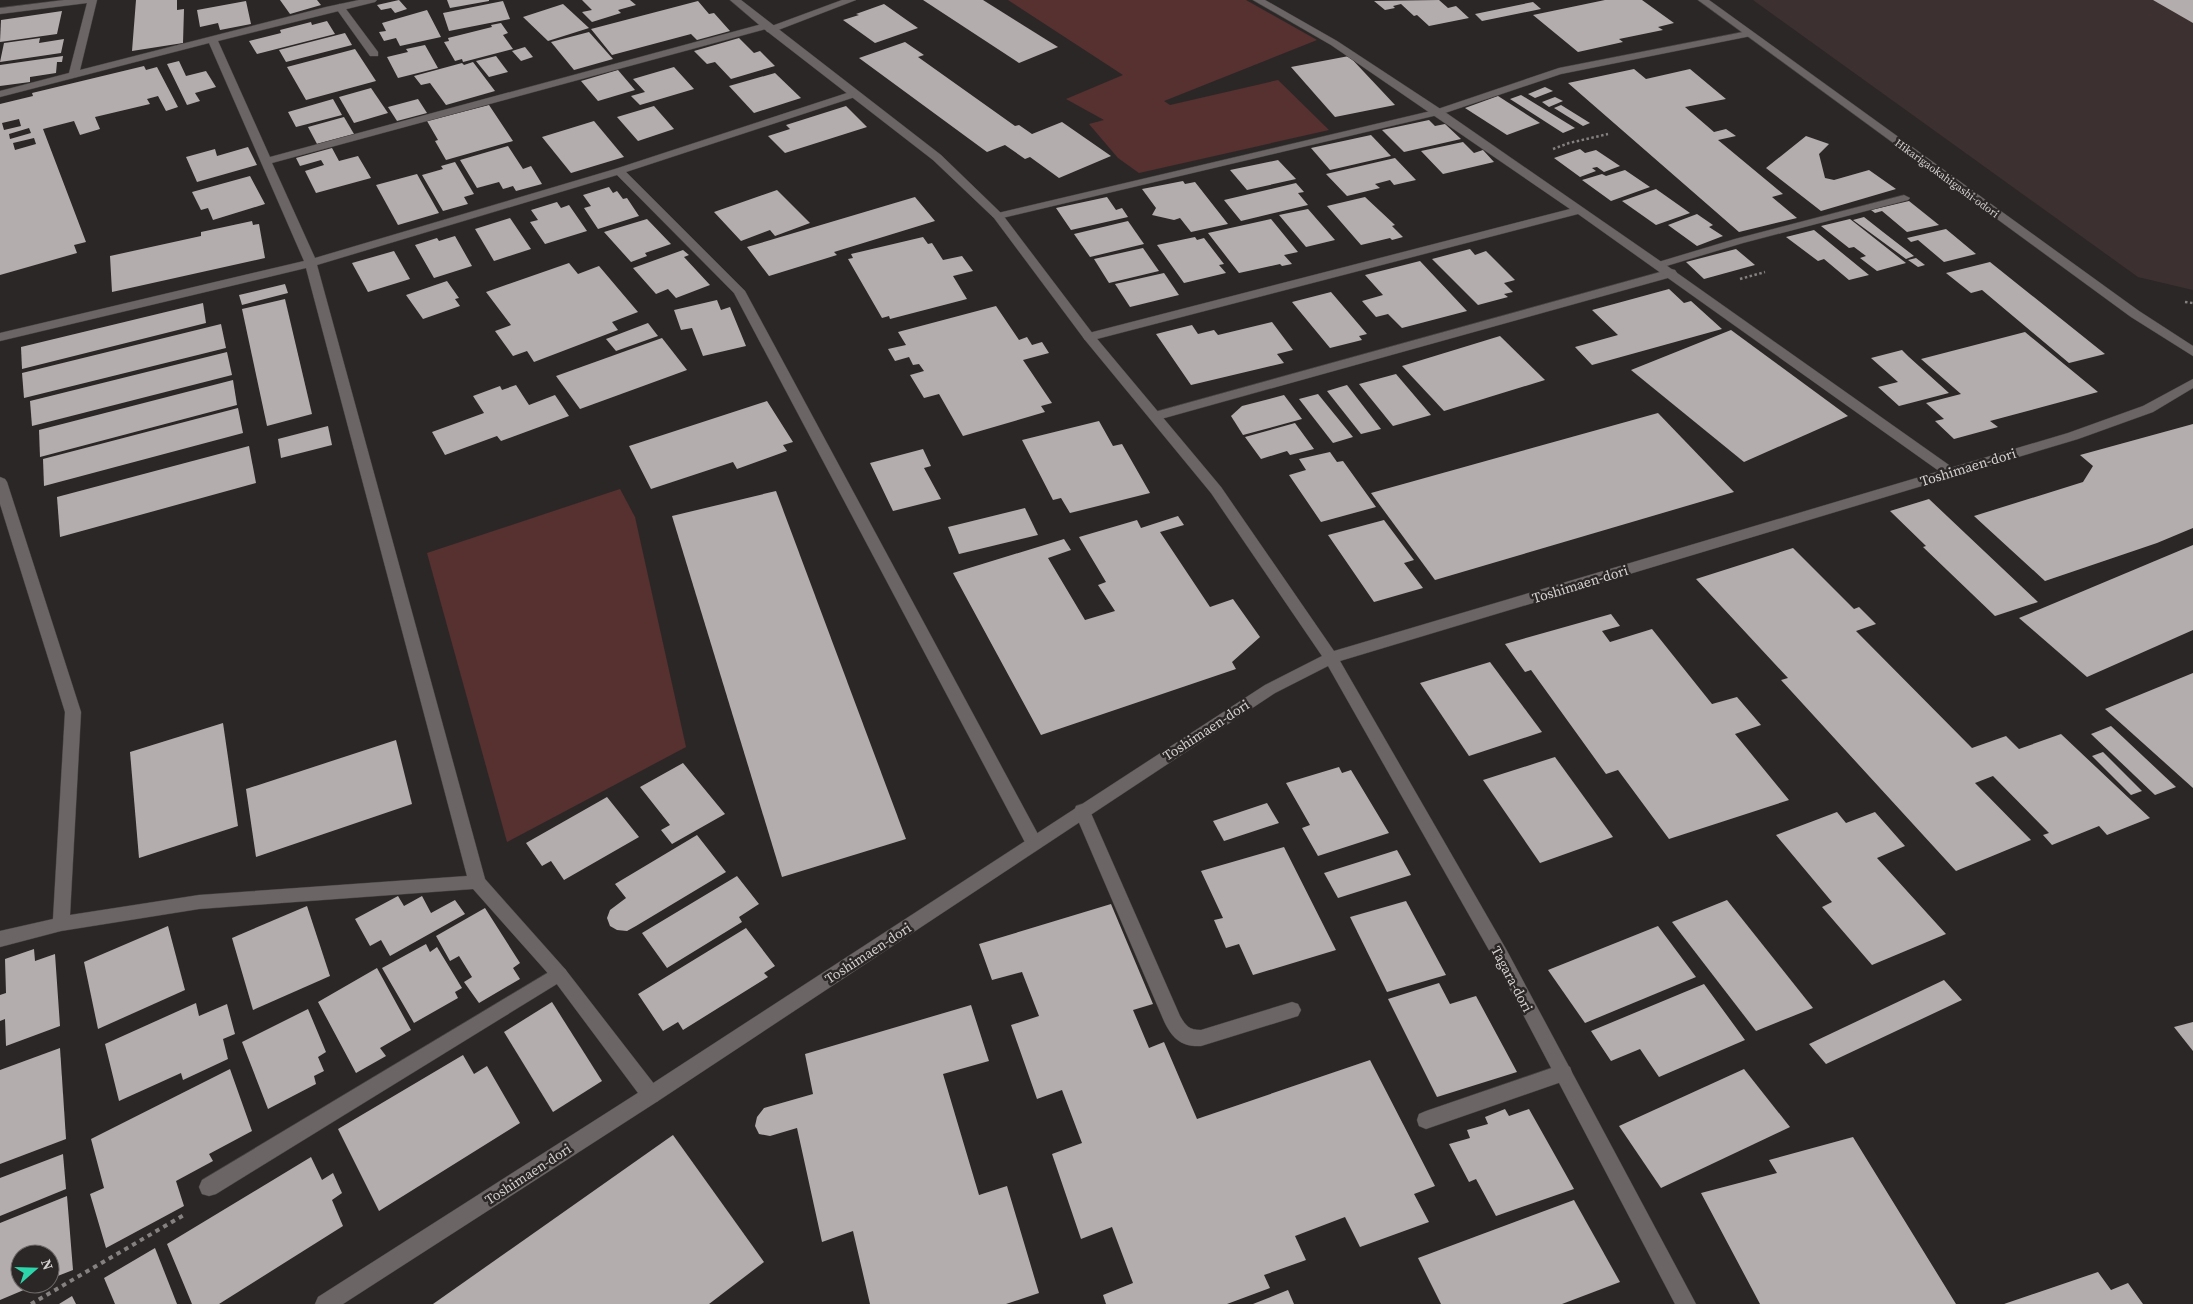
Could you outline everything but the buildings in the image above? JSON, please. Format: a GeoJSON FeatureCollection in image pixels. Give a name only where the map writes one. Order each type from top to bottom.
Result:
{"type":"FeatureCollection","features":[{"type":"Feature","properties":{"kind":"street"},"geometry":{"type":"LineString","coordinates":[[0,11],[86,0]]}},
{"type":"Feature","properties":{"kind":"street"},"geometry":{"type":"LineString","coordinates":[[74,75],[92,0]]}},
{"type":"Feature","properties":{"kind":"street"},"geometry":{"type":"LineString","coordinates":[[0,94],[372,0]]}},
{"type":"Feature","properties":{"kind":"street","name":"Tagara-dori"},"geometry":{"type":"LineString","coordinates":[[735,0],[767,28],[947,166],[998,216],[1089,337],[1216,490],[1331,658],[1500,954],[1686,1304]]}},
{"type":"Feature","properties":{"kind":"street"},"geometry":{"type":"LineString","coordinates":[[267,160],[767,28],[851,0]]}},
{"type":"Feature","properties":{"kind":"street"},"geometry":{"type":"LineString","coordinates":[[1258,0],[1334,43],[1438,112],[1660,265],[1951,473]]}},
{"type":"Feature","properties":{"kind":"street","name":"Hikarigaokahigashi-odori"},"geometry":{"type":"LineString","coordinates":[[1703,0],[2135,314],[2193,352]]}},
{"type":"Feature","properties":{"kind":"street"},"geometry":{"type":"LineString","coordinates":[[340,7],[374,54]]}},
{"type":"Feature","properties":{"kind":"street"},"geometry":{"type":"LineString","coordinates":[[998,216],[1438,112],[1558,71],[1748,34]]}},
{"type":"Feature","properties":{"kind":"street"},"geometry":{"type":"LineString","coordinates":[[213,40],[312,263],[477,882],[559,974],[652,1095]]}},
{"type":"Feature","properties":{"kind":"street"},"geometry":{"type":"LineString","coordinates":[[0,337],[312,263],[619,171],[854,94]]}},
{"type":"Feature","properties":{"kind":"street"},"geometry":{"type":"LineString","coordinates":[[619,171],[739,291],[1034,843]]}},
{"type":"Feature","properties":{"kind":"street"},"geometry":{"type":"LineString","coordinates":[[1660,265],[1739,241],[1904,198]]}},
{"type":"Feature","properties":{"kind":"street"},"geometry":{"type":"LineString","coordinates":[[1089,337],[1579,210]]}},
{"type":"Feature","properties":{"kind":"street"},"geometry":{"type":"LineString","coordinates":[[1156,416],[1671,273]]}},
{"type":"Feature","properties":{"kind":"street","name":"Toshimaen-dori"},"geometry":{"type":"LineString","coordinates":[[325,1304],[652,1095],[1270,689],[1331,658],[2073,436],[2148,409],[2193,382]]}},
{"type":"Feature","properties":{"kind":"street"},"geometry":{"type":"LineString","coordinates":[[0,482],[72,712],[61,924]]}},
{"type":"Feature","properties":{"kind":"street"},"geometry":{"type":"LineString","coordinates":[[1082,811],[1173,1021],[1181,1034],[1187,1038],[1201,1038],[1292,1010]]}},
{"type":"Feature","properties":{"kind":"street"},"geometry":{"type":"LineString","coordinates":[[0,939],[61,924],[199,902],[477,882]]}},
{"type":"Feature","properties":{"kind":"street"},"geometry":{"type":"LineString","coordinates":[[209,1187],[559,974]]}},
{"type":"Feature","properties":{"kind":"street"},"geometry":{"type":"LineString","coordinates":[[1426,1120],[1563,1073]]}},
{"type":"Feature","properties":{"kind":"path"},"geometry":{"type":"LineString","coordinates":[[1513,164],[1569,143],[1608,134]]}},
{"type":"Feature","properties":{"kind":"path"},"geometry":{"type":"LineString","coordinates":[[1696,291],[1770,270]]}},
{"type":"Feature","properties":{"kind":"path"},"geometry":{"type":"LineString","coordinates":[[31,1304],[193,1210],[209,1187]]}},
{"type":"Feature","properties":{"kind":"shaded area"},"geometry":{"type":"Polygon","coordinates":[[[1008,0],[1246,0],[1317,40],[1164,101],[1170,105],[1278,80],[1329,130],[1139,173],[1118,158],[1089,124],[1104,120],[1066,99],[1123,75],[1008,0]]]}},
{"type":"Feature","properties":{"kind":"shaded area"},"geometry":{"type":"Polygon","coordinates":[[[1753,0],[2193,0],[2193,290],[2138,277],[1753,0]]]}},
{"type":"Feature","properties":{"kind":"shaded area"},"geometry":{"type":"Polygon","coordinates":[[[620,489],[635,517],[686,747],[507,842],[427,553],[620,489]]]}}]}
